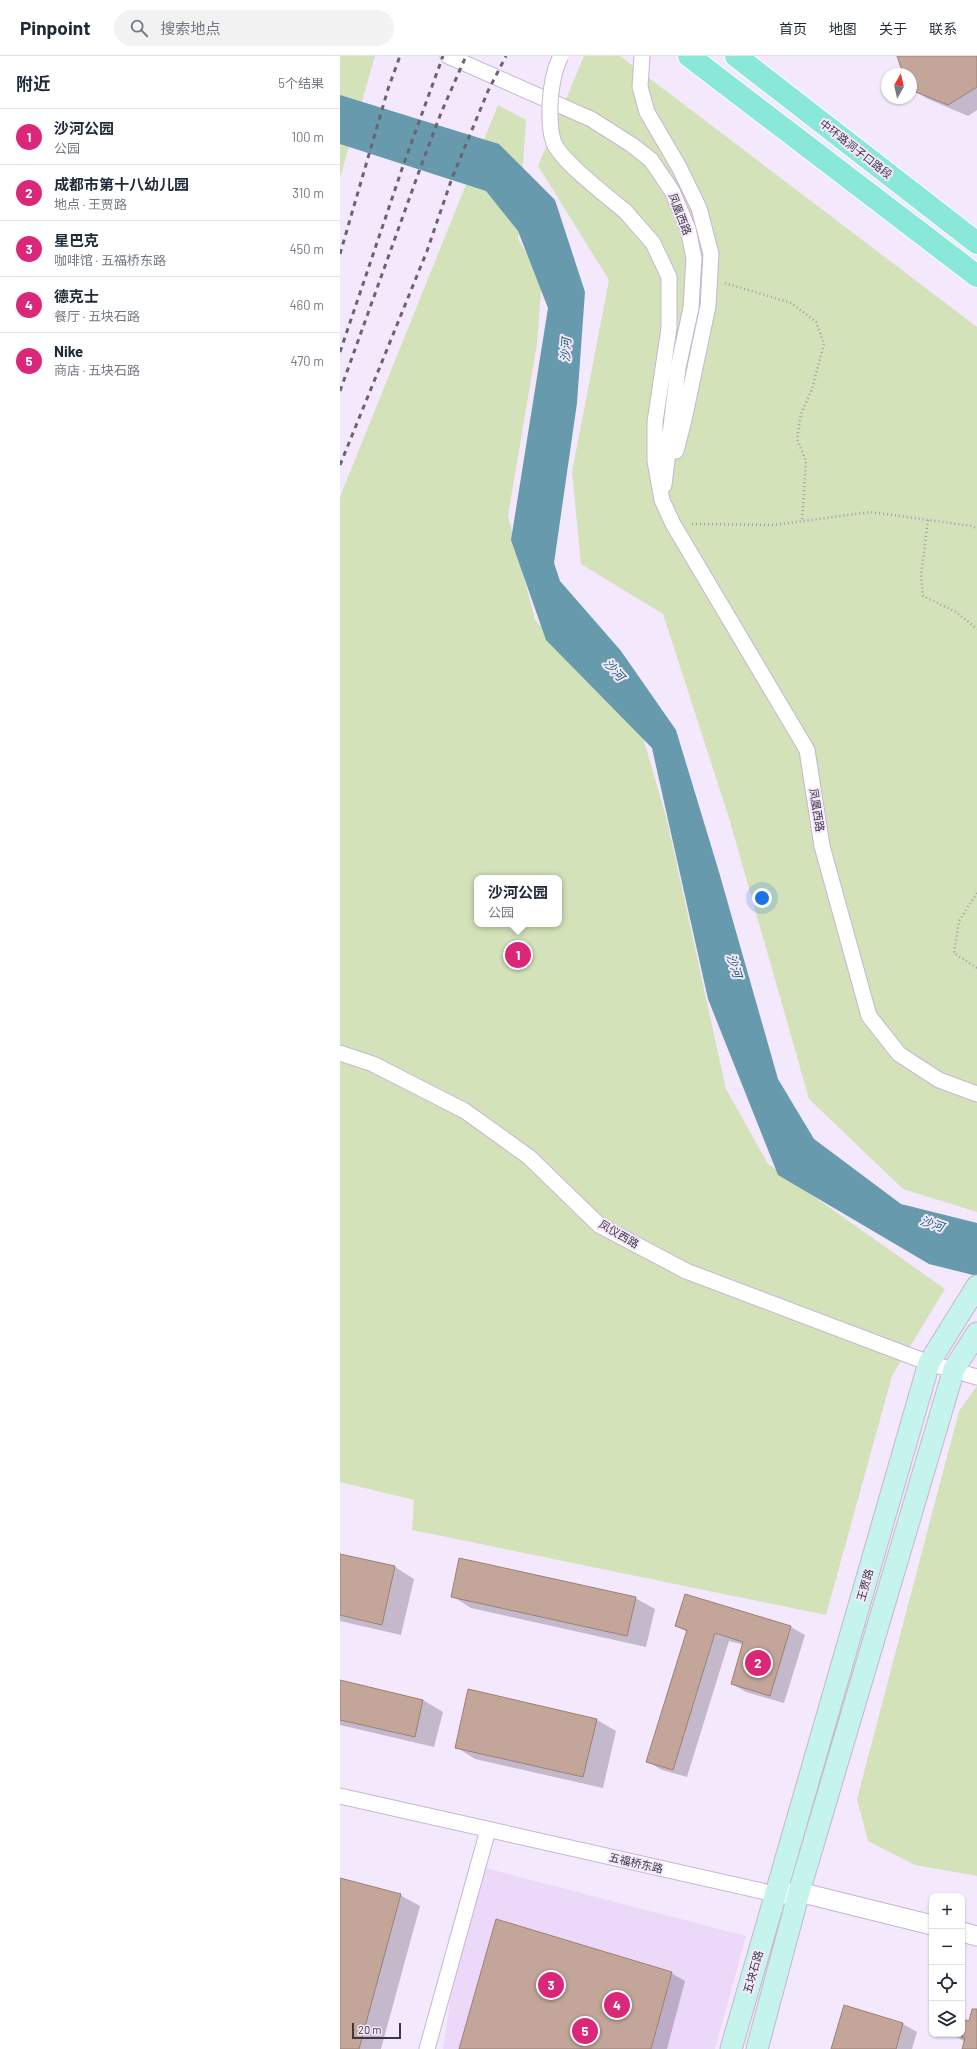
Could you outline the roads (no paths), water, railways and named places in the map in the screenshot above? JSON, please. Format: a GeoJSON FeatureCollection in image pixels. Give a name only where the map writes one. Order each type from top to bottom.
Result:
{"type":"FeatureCollection","features":[{"type":"Feature","properties":{"kind":"main road"},"geometry":{"type":"LineString","coordinates":[[689,56],[977,276]]}},
{"type":"Feature","properties":{"kind":"main road","name":"中环路洞子口路段"},"geometry":{"type":"LineString","coordinates":[[736,56],[977,242]]}},
{"type":"Feature","properties":{"kind":"main road","name":"王贾路"},"geometry":{"type":"LineString","coordinates":[[775,1894],[929,1363],[975,1289]]}},
{"type":"Feature","properties":{"kind":"main road"},"geometry":{"type":"LineString","coordinates":[[757,2049],[797,1902],[954,1369],[977,1333]]}},
{"type":"Feature","properties":{"kind":"main road","name":"五块石路"},"geometry":{"type":"LineString","coordinates":[[731,2049],[775,1894]]}},
{"type":"Feature","properties":{"kind":"street","name":"凤凰西路"},"geometry":{"type":"LineString","coordinates":[[448,56],[591,119],[632,145],[651,160],[672,191],[688,229],[694,258],[690,308],[678,368],[662,500]]}},
{"type":"Feature","properties":{"kind":"street","name":"凤凰西路"},"geometry":{"type":"LineString","coordinates":[[561,56],[553,76],[551,93],[550,122],[555,144],[568,161],[625,211],[653,243],[669,277],[669,328],[656,422],[655,461],[662,500],[673,524],[807,750],[822,846],[869,1016],[900,1054],[939,1080],[977,1094]]}},
{"type":"Feature","properties":{"kind":"street","name":"凤凰西路"},"geometry":{"type":"LineString","coordinates":[[642,56],[640,87],[647,112],[679,167],[699,208],[711,254],[708,306],[684,420],[662,500]]}},
{"type":"Feature","properties":{"kind":"street","name":"凤仪西路"},"geometry":{"type":"LineString","coordinates":[[340,1053],[373,1064],[465,1111],[529,1157],[599,1225],[686,1271],[929,1363],[954,1369],[977,1377]]}},
{"type":"Feature","properties":{"kind":"street","name":"五福桥东路"},"geometry":{"type":"LineString","coordinates":[[340,1796],[775,1894],[797,1902],[929,1924]]}},
{"type":"Feature","properties":{"kind":"street"},"geometry":{"type":"LineString","coordinates":[[427,2049],[488,1830]]}},
{"type":"Feature","properties":{"kind":"street"},"geometry":{"type":"LineString","coordinates":[[965,1933],[977,1936]]}},
{"type":"Feature","properties":{"kind":"water","name":"沙河"},"geometry":{"type":"Polygon","coordinates":[[[340,95],[499,144],[555,200],[585,292],[577,403],[554,563],[560,581],[621,651],[676,730],[719,872],[778,1079],[814,1139],[901,1204],[977,1223],[977,1276],[929,1264],[778,1175],[708,999],[652,748],[546,640],[511,540],[548,308],[518,231],[486,191],[340,144],[340,95]]]}},
{"type":"Feature","properties":{"kind":"railway"},"geometry":{"type":"LineString","coordinates":[[340,254],[388,89],[400,56]]}},
{"type":"Feature","properties":{"kind":"railway"},"geometry":{"type":"LineString","coordinates":[[340,352],[404,163],[443,56]]}},
{"type":"Feature","properties":{"kind":"railway"},"geometry":{"type":"LineString","coordinates":[[340,391],[421,166],[441,113],[466,56]]}},
{"type":"Feature","properties":{"kind":"railway"},"geometry":{"type":"LineString","coordinates":[[340,465],[427,251],[452,178],[488,91],[506,56]]}},
{"type":"Feature","properties":{"kind":"place","name":"沙河公园"},"geometry":{"type":"Point","coordinates":[518,955]}},
{"type":"Feature","properties":{"kind":"place","name":"成都市第十八幼儿园"},"geometry":{"type":"Point","coordinates":[758,1663]}},
{"type":"Feature","properties":{"kind":"place","name":"星巴克"},"geometry":{"type":"Point","coordinates":[551,1985]}},
{"type":"Feature","properties":{"kind":"place","name":"德克士"},"geometry":{"type":"Point","coordinates":[617,2005]}},
{"type":"Feature","properties":{"kind":"place","name":"Nike"},"geometry":{"type":"Point","coordinates":[585,2031]}}]}
